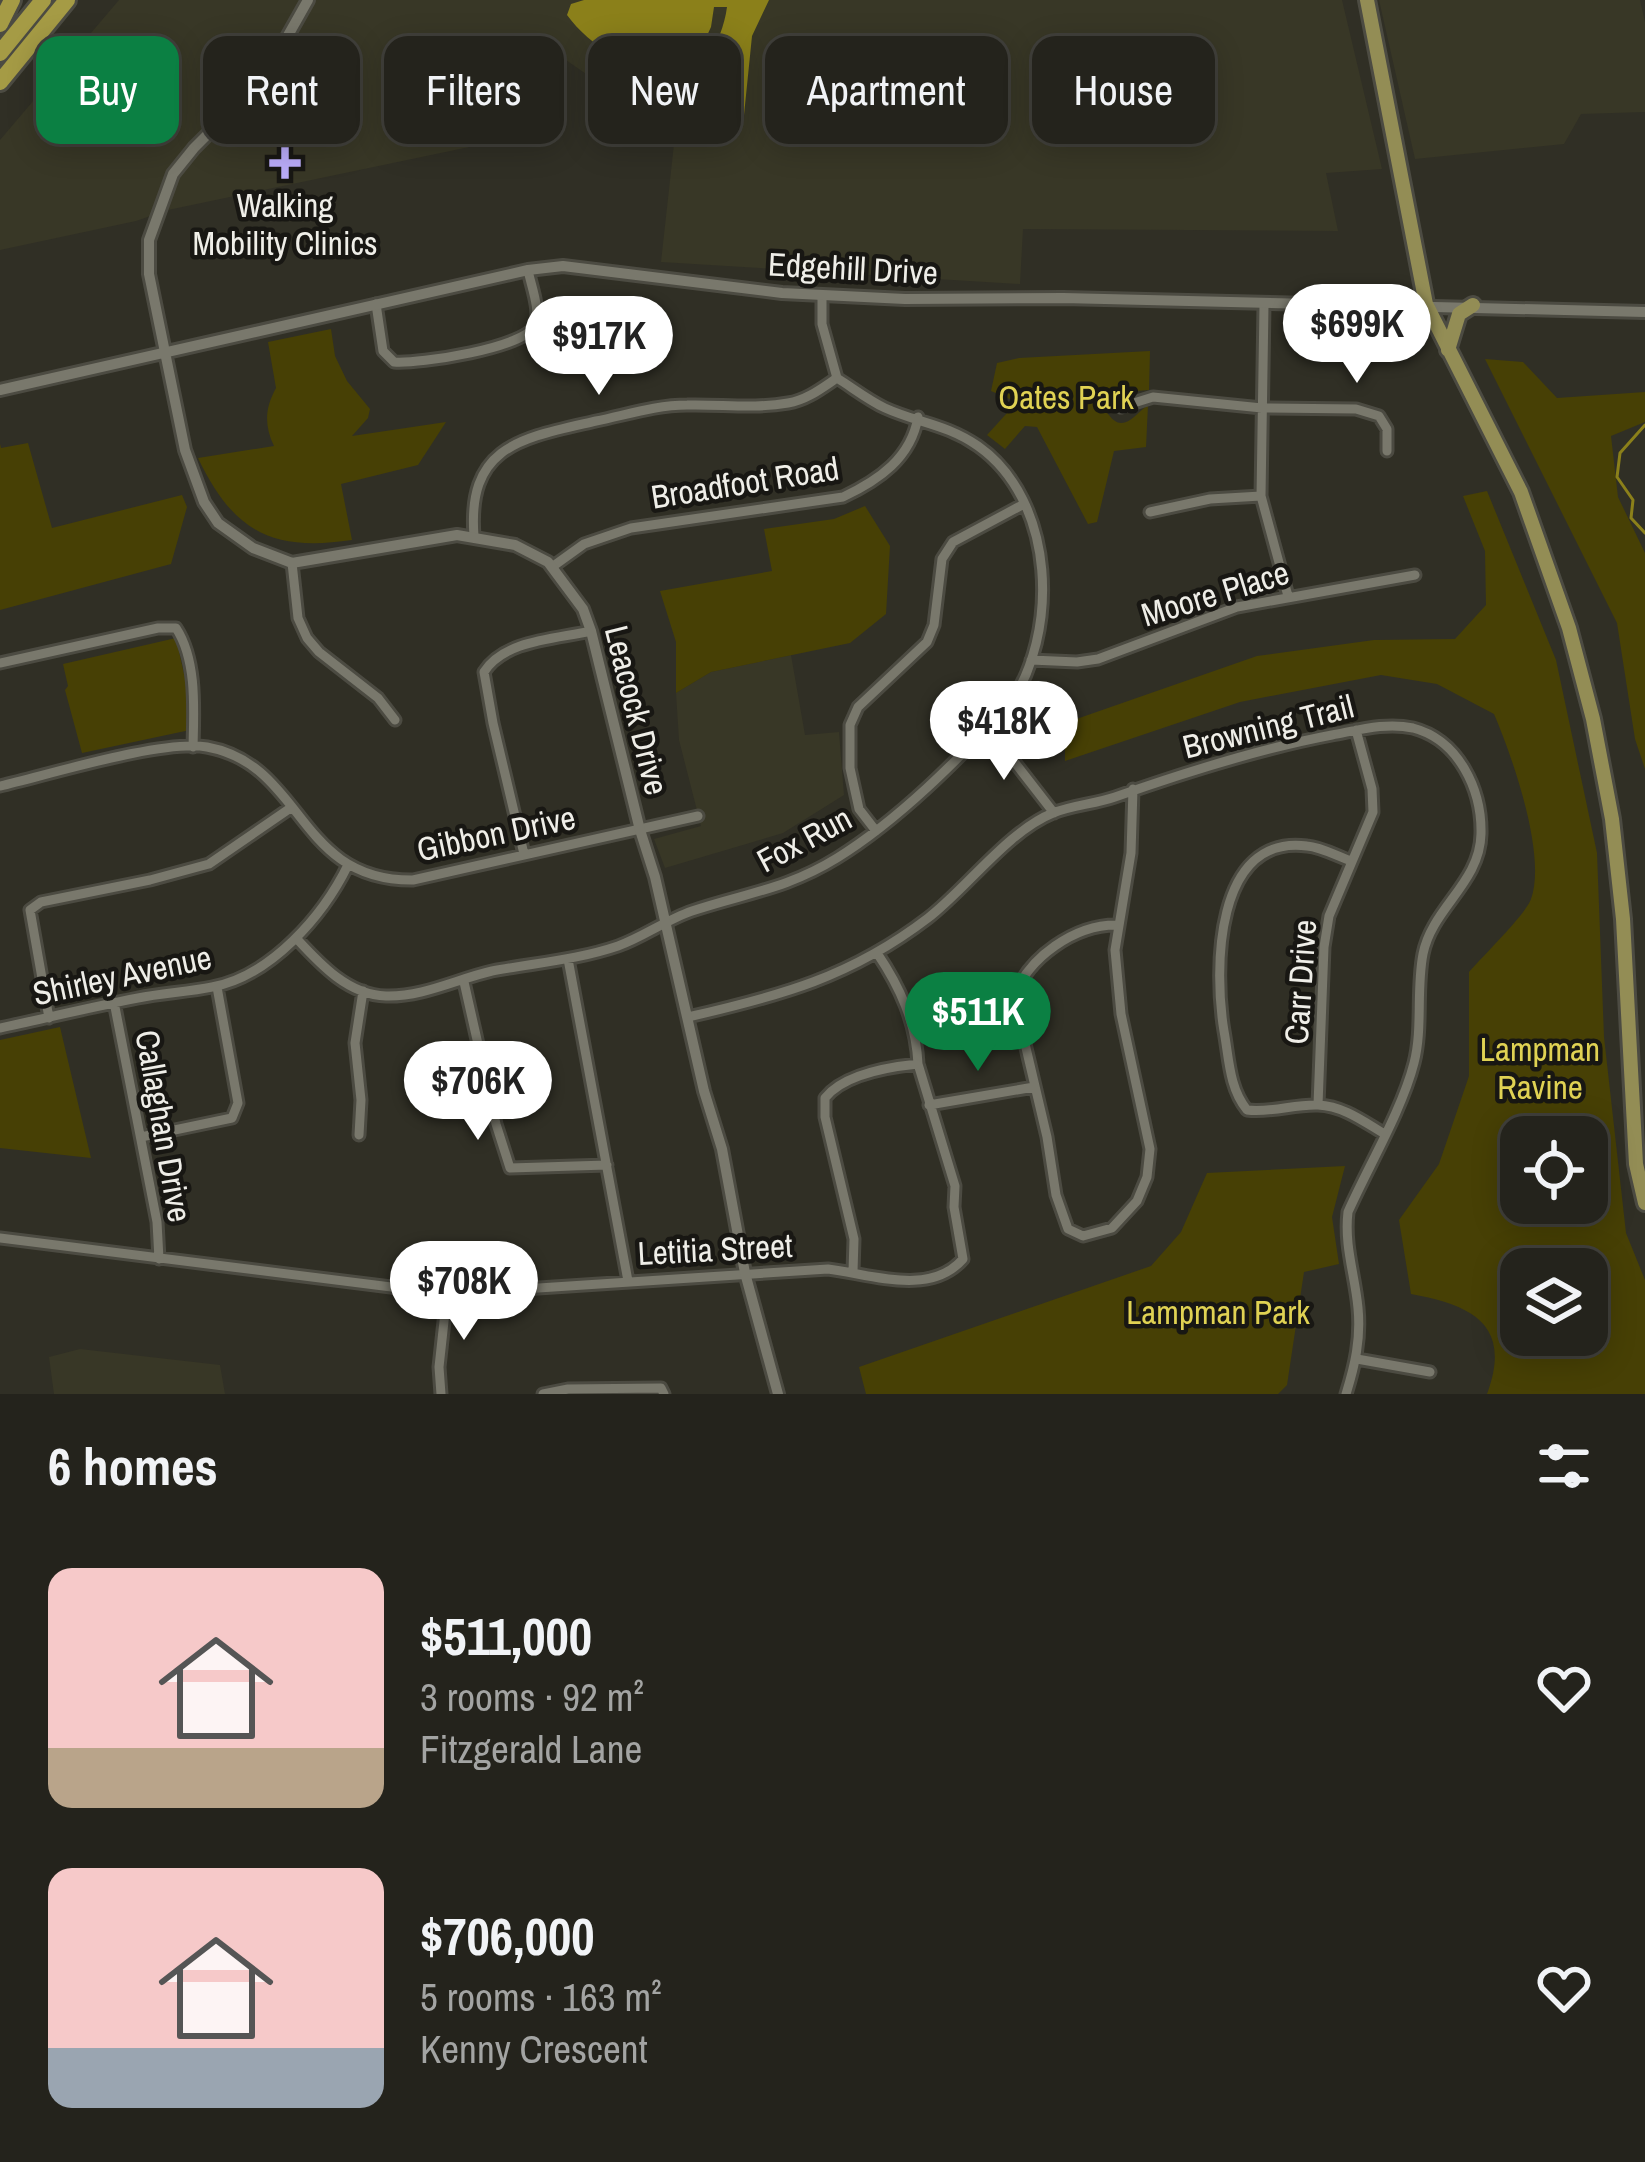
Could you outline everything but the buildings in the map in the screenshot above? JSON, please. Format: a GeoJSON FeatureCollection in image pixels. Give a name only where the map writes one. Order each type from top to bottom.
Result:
{"type":"FeatureCollection","features":[{"type":"Feature","properties":{"kind":"highway"},"geometry":{"type":"LineString","coordinates":[[0,24],[12,0]]}},
{"type":"Feature","properties":{"kind":"highway"},"geometry":{"type":"LineString","coordinates":[[0,53],[43,0]]}},
{"type":"Feature","properties":{"kind":"highway"},"geometry":{"type":"LineString","coordinates":[[0,82],[67,0]]}},
{"type":"Feature","properties":{"kind":"main road"},"geometry":{"type":"LineString","coordinates":[[1366,0],[1426,304],[1521,492],[1569,628],[1593,719],[1621,899],[1636,1164],[1645,1203]]}},
{"type":"Feature","properties":{"kind":"main road"},"geometry":{"type":"LineString","coordinates":[[1448,350],[1460,314],[1473,305]]}},
{"type":"Feature","properties":{"kind":"street"},"geometry":{"type":"LineString","coordinates":[[308,0],[264,78],[173,174],[149,240],[149,274],[185,450],[204,502],[218,523],[253,548],[292,563],[457,535],[515,545],[552,567]]}},
{"type":"Feature","properties":{"kind":"street","name":"Edgehill Drive"},"geometry":{"type":"LineString","coordinates":[[0,390],[528,270],[563,266],[822,295],[1645,312]]}},
{"type":"Feature","properties":{"kind":"street"},"geometry":{"type":"LineString","coordinates":[[376,304],[383,351],[394,362],[412,364],[512,342],[530,335],[538,319],[528,270]]}},
{"type":"Feature","properties":{"kind":"street"},"geometry":{"type":"LineString","coordinates":[[475,536],[472,508],[488,465],[507,447],[531,436],[660,407],[794,403],[837,378],[822,324],[822,295]]}},
{"type":"Feature","properties":{"kind":"street"},"geometry":{"type":"LineString","coordinates":[[1264,305],[1262,496],[1288,596]]}},
{"type":"Feature","properties":{"kind":"street","name":"Fox Run"},"geometry":{"type":"LineString","coordinates":[[362,992],[386,996],[568,959],[618,946],[689,912],[789,885],[876,831],[988,728],[1023,686],[1040,614],[1042,574],[1035,525],[1010,478],[984,450],[948,427],[886,408],[837,378]]}},
{"type":"Feature","properties":{"kind":"street"},"geometry":{"type":"LineString","coordinates":[[1121,407],[1153,397],[1262,408],[1356,409],[1379,416],[1387,429],[1387,451]]}},
{"type":"Feature","properties":{"kind":"street","name":"Broadfoot Road"},"geometry":{"type":"LineString","coordinates":[[552,567],[584,544],[631,527],[843,497],[868,486],[903,455],[914,437],[918,417]]}},
{"type":"Feature","properties":{"kind":"street"},"geometry":{"type":"LineString","coordinates":[[1150,512],[1210,499],[1262,496]]}},
{"type":"Feature","properties":{"kind":"street"},"geometry":{"type":"LineString","coordinates":[[876,831],[859,809],[850,768],[850,725],[858,706],[927,642],[934,625],[942,560],[953,542],[1024,503]]}},
{"type":"Feature","properties":{"kind":"street"},"geometry":{"type":"LineString","coordinates":[[292,563],[298,618],[307,638],[378,698],[394,720]]}},
{"type":"Feature","properties":{"kind":"street","name":"Leacock Drive"},"geometry":{"type":"LineString","coordinates":[[552,567],[583,609],[591,631],[722,1149],[745,1273],[778,1394]]}},
{"type":"Feature","properties":{"kind":"street","name":"Moore Place"},"geometry":{"type":"LineString","coordinates":[[1031,660],[1098,659],[1237,607],[1415,575]]}},
{"type":"Feature","properties":{"kind":"street"},"geometry":{"type":"LineString","coordinates":[[0,663],[176,628],[185,641],[194,705],[193,746]]}},
{"type":"Feature","properties":{"kind":"street"},"geometry":{"type":"LineString","coordinates":[[524,854],[484,672],[494,656],[513,648],[591,631]]}},
{"type":"Feature","properties":{"kind":"street","name":"Browning Trail"},"geometry":{"type":"LineString","coordinates":[[688,1017],[794,992],[878,952],[929,917],[1034,824],[1054,812],[1273,746],[1356,730],[1391,725],[1418,729],[1442,742],[1461,761],[1473,785],[1481,838],[1475,865],[1430,930],[1423,955],[1416,1058],[1348,1212],[1345,1235],[1358,1306],[1357,1359],[1346,1394]]}},
{"type":"Feature","properties":{"kind":"street"},"geometry":{"type":"LineString","coordinates":[[988,728],[1054,812]]}},
{"type":"Feature","properties":{"kind":"street","name":"Carr Drive"},"geometry":{"type":"LineString","coordinates":[[1318,1105],[1324,947],[1333,903],[1373,812],[1372,789],[1356,730]]}},
{"type":"Feature","properties":{"kind":"street","name":"Gibbon Drive"},"geometry":{"type":"LineString","coordinates":[[0,786],[193,746],[230,753],[276,785],[289,809],[333,856],[382,880],[413,880],[698,816]]}},
{"type":"Feature","properties":{"kind":"street"},"geometry":{"type":"LineString","coordinates":[[1117,925],[1093,925],[1073,933],[1020,980],[1014,997],[1056,1195],[1068,1229],[1083,1236],[1112,1228],[1137,1201],[1147,1177],[1150,1149],[1120,1014],[1117,925],[1131,853],[1133,790]]}},
{"type":"Feature","properties":{"kind":"street"},"geometry":{"type":"LineString","coordinates":[[49,1018],[30,910],[41,902],[208,864],[289,809]]}},
{"type":"Feature","properties":{"kind":"street"},"geometry":{"type":"LineString","coordinates":[[1351,861],[1309,846],[1286,846],[1262,856],[1242,873],[1230,896],[1220,943],[1218,995],[1236,1096],[1247,1110],[1318,1105],[1347,1111],[1383,1133]]}},
{"type":"Feature","properties":{"kind":"street","name":"Shirley Avenue"},"geometry":{"type":"LineString","coordinates":[[0,1028],[115,1002],[217,987],[250,971],[296,938],[318,917],[348,865]]}},
{"type":"Feature","properties":{"kind":"street"},"geometry":{"type":"LineString","coordinates":[[296,938],[339,979],[362,992],[355,1043],[359,1135]]}},
{"type":"Feature","properties":{"kind":"street","name":"Letitia Street"},"geometry":{"type":"LineString","coordinates":[[0,1238],[447,1294],[828,1269],[878,1280],[952,1271],[963,1259],[955,1186],[929,1105],[905,1002],[878,952]]}},
{"type":"Feature","properties":{"kind":"street"},"geometry":{"type":"LineString","coordinates":[[568,959],[628,1281]]}},
{"type":"Feature","properties":{"kind":"street"},"geometry":{"type":"LineString","coordinates":[[464,982],[510,1168],[607,1165]]}},
{"type":"Feature","properties":{"kind":"street"},"geometry":{"type":"LineString","coordinates":[[141,1137],[232,1118],[238,1103],[217,987]]}},
{"type":"Feature","properties":{"kind":"street","name":"Callaghan Drive"},"geometry":{"type":"LineString","coordinates":[[115,1002],[157,1222],[159,1259]]}},
{"type":"Feature","properties":{"kind":"street"},"geometry":{"type":"LineString","coordinates":[[854,1272],[854,1239],[825,1118],[825,1098],[834,1087],[896,1066],[918,1064]]}},
{"type":"Feature","properties":{"kind":"street"},"geometry":{"type":"LineString","coordinates":[[929,1105],[1034,1087]]}},
{"type":"Feature","properties":{"kind":"street"},"geometry":{"type":"LineString","coordinates":[[441,1394],[447,1294]]}},
{"type":"Feature","properties":{"kind":"street"},"geometry":{"type":"LineString","coordinates":[[1357,1359],[1430,1372]]}},
{"type":"Feature","properties":{"kind":"street"},"geometry":{"type":"LineString","coordinates":[[543,1394],[644,1385],[661,1388],[664,1394]]}},
{"type":"Feature","properties":{"kind":"shaded area"},"geometry":{"type":"Polygon","coordinates":[[[119,0],[1342,0],[1382,169],[1326,173],[1338,231],[1023,229],[1020,284],[661,262],[674,144],[741,144],[741,36],[588,36],[588,75],[564,59],[564,36],[384,36],[384,144],[484,144],[0,250],[0,140],[36,98],[36,144],[179,144],[179,36],[88,36],[119,0]]]}},
{"type":"Feature","properties":{"kind":"shaded area"},"geometry":{"type":"Polygon","coordinates":[[[584,0],[769,0],[752,36],[744,115],[741,36],[719,36],[727,7],[714,7],[707,36],[588,38],[567,15],[571,4],[584,0]]]}},
{"type":"Feature","properties":{"kind":"shaded area"},"geometry":{"type":"Polygon","coordinates":[[[1379,0],[1640,0],[1645,22],[1645,112],[1581,114],[1564,144],[1415,159],[1379,0]]]}},
{"type":"Feature","properties":{"kind":"shaded area"},"geometry":{"type":"Polygon","coordinates":[[[791,655],[805,735],[839,732],[844,795],[783,833],[665,868],[654,839],[701,826],[679,740],[676,693],[711,672],[791,655]]]}},
{"type":"Feature","properties":{"kind":"shaded area"},"geometry":{"type":"Polygon","coordinates":[[[80,1349],[220,1365],[225,1394],[54,1394],[49,1357],[80,1349]]]}},
{"type":"Feature","properties":{"kind":"green space"},"geometry":{"type":"Polygon","coordinates":[[[331,329],[335,356],[347,381],[370,409],[352,436],[446,422],[418,465],[341,484],[352,540],[299,543],[277,539],[258,531],[225,503],[198,458],[274,446],[267,424],[276,388],[268,342],[331,329]]]}},
{"type":"Feature","properties":{"kind":"green space","name":"Oates Park"},"geometry":{"type":"Polygon","coordinates":[[[1150,351],[1149,390],[1114,393],[1106,411],[1122,423],[1148,405],[1146,447],[1114,451],[1097,522],[1088,524],[1037,427],[1025,426],[1005,449],[987,435],[1017,402],[991,391],[997,363],[1150,351]]]}},
{"type":"Feature","properties":{"kind":"green space"},"geometry":{"type":"Polygon","coordinates":[[[1485,359],[1523,362],[1557,398],[1645,392],[1645,422],[1611,436],[1618,497],[1645,553],[1645,769],[1635,739],[1617,623],[1485,359]]]}},
{"type":"Feature","properties":{"kind":"green space"},"geometry":{"type":"Polygon","coordinates":[[[28,443],[52,528],[182,495],[187,507],[171,564],[0,610],[0,444],[1,448],[28,443]]]}},
{"type":"Feature","properties":{"kind":"green space","name":"Lampman Ravine"},"geometry":{"type":"Polygon","coordinates":[[[1487,491],[1556,660],[1597,853],[1604,1037],[1626,1233],[1645,1280],[1645,1394],[1487,1394],[1495,1350],[1481,1322],[1452,1304],[1411,1294],[1399,1220],[1439,1164],[1469,1076],[1469,972],[1527,906],[1535,880],[1525,806],[1494,714],[1437,684],[1381,675],[1240,702],[1065,761],[1065,723],[1257,656],[1374,640],[1455,639],[1486,605],[1485,551],[1463,496],[1487,491]]]}},
{"type":"Feature","properties":{"kind":"green space"},"geometry":{"type":"Polygon","coordinates":[[[865,506],[890,546],[886,614],[850,643],[711,672],[676,693],[676,642],[660,591],[772,571],[764,529],[834,519],[865,506]]]}},
{"type":"Feature","properties":{"kind":"green space"},"geometry":{"type":"Polygon","coordinates":[[[176,638],[192,710],[190,730],[82,753],[63,664],[176,638]]]}},
{"type":"Feature","properties":{"kind":"green space"},"geometry":{"type":"Polygon","coordinates":[[[60,1027],[91,1158],[0,1148],[0,1040],[60,1027]]]}},
{"type":"Feature","properties":{"kind":"green space","name":"Lampman Park"},"geometry":{"type":"Polygon","coordinates":[[[1345,1166],[1332,1217],[1339,1264],[1304,1272],[1287,1385],[1278,1394],[866,1394],[859,1367],[1151,1266],[1181,1232],[1207,1173],[1345,1166]]]}},
{"type":"Feature","properties":{"kind":"waterway"},"geometry":{"type":"LineString","coordinates":[[1645,425],[1620,453],[1617,477],[1633,500],[1631,518],[1645,533]]}},
{"type":"Feature","properties":{"kind":"place","name":"Walking Mobility Clinics"},"geometry":{"type":"Point","coordinates":[285,163]}}]}
